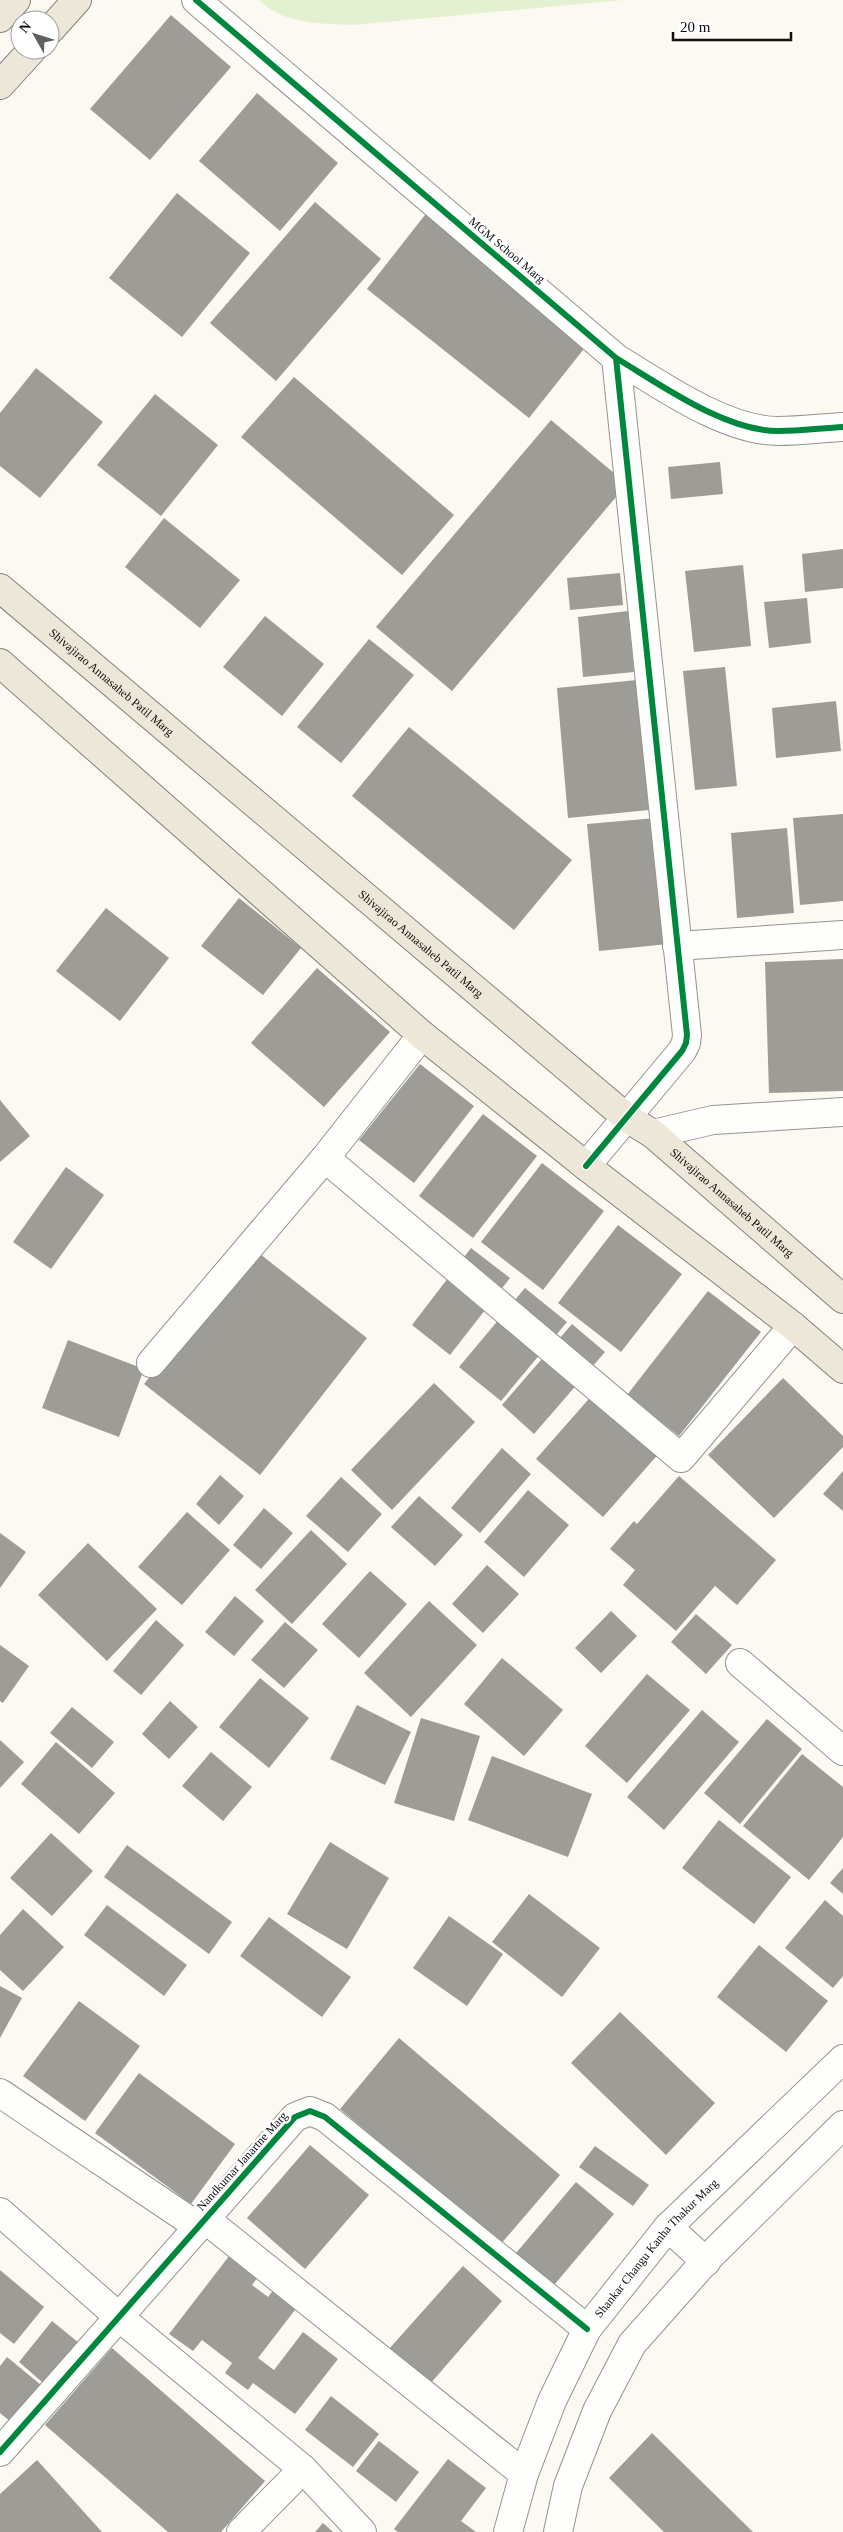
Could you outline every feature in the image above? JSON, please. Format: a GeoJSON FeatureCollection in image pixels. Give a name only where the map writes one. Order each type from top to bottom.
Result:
{"type":"FeatureCollection","features":[{"type":"Feature","properties":{"kind":"main road"},"geometry":{"type":"LineString","coordinates":[[0,18],[16,0]]}},
{"type":"Feature","properties":{"kind":"main road"},"geometry":{"type":"LineString","coordinates":[[60,19],[77,0]]}},
{"type":"Feature","properties":{"kind":"main road"},"geometry":{"type":"LineString","coordinates":[[0,85],[23,60]]}},
{"type":"Feature","properties":{"kind":"main road","name":"Shivajirao Annasaheb Patil Marg"},"geometry":{"type":"LineString","coordinates":[[0,588],[627,1118],[653,1134],[843,1299]]}},
{"type":"Feature","properties":{"kind":"main road"},"geometry":{"type":"LineString","coordinates":[[0,663],[422,1035],[586,1166],[793,1326],[843,1369]]}},
{"type":"Feature","properties":{"kind":"street","name":"MGM School Marg"},"geometry":{"type":"LineString","coordinates":[[196,0],[616,358],[693,404],[731,422],[776,432],[843,427]]}},
{"type":"Feature","properties":{"kind":"street"},"geometry":{"type":"LineString","coordinates":[[586,1166],[627,1118],[686,1043],[616,358]]}},
{"type":"Feature","properties":{"kind":"street"},"geometry":{"type":"LineString","coordinates":[[677,946],[843,935]]}},
{"type":"Feature","properties":{"kind":"street"},"geometry":{"type":"LineString","coordinates":[[151,1363],[325,1158],[422,1035]]}},
{"type":"Feature","properties":{"kind":"street"},"geometry":{"type":"LineString","coordinates":[[653,1134],[713,1120],[843,1112]]}},
{"type":"Feature","properties":{"kind":"street"},"geometry":{"type":"LineString","coordinates":[[325,1158],[681,1458],[793,1326]]}},
{"type":"Feature","properties":{"kind":"street"},"geometry":{"type":"LineString","coordinates":[[740,1663],[843,1751]]}},
{"type":"Feature","properties":{"kind":"street","name":"Shankar Changu Kanha Thakur Marg"},"geometry":{"type":"LineString","coordinates":[[508,2532],[524,2474],[552,2401],[587,2328],[668,2227],[843,2059]]}},
{"type":"Feature","properties":{"kind":"street"},"geometry":{"type":"LineString","coordinates":[[0,2093],[202,2223],[524,2474]]}},
{"type":"Feature","properties":{"kind":"street","name":"Nandkumar Janartne Marg"},"geometry":{"type":"LineString","coordinates":[[0,2452],[294,2117],[310,2111],[325,2117],[587,2328]]}},
{"type":"Feature","properties":{"kind":"street"},"geometry":{"type":"LineString","coordinates":[[558,2532],[568,2486],[597,2411],[632,2344],[706,2262],[843,2124]]}},
{"type":"Feature","properties":{"kind":"street"},"geometry":{"type":"LineString","coordinates":[[3,2221],[303,2469],[362,2532]]}},
{"type":"Feature","properties":{"kind":"street"},"geometry":{"type":"LineString","coordinates":[[668,2227],[706,2262]]}},
{"type":"Feature","properties":{"kind":"street"},"geometry":{"type":"LineString","coordinates":[[240,2532],[303,2469]]}},
{"type":"Feature","properties":{"kind":"green space"},"geometry":{"type":"Polygon","coordinates":[[[259,0],[623,0],[353,25],[316,23],[291,18],[268,8],[259,0]]]}},
{"type":"Feature","properties":{"kind":"building"},"geometry":{"type":"Polygon","coordinates":[[[171,15],[231,67],[150,160],[90,109],[171,15]]]}},
{"type":"Feature","properties":{"kind":"building"},"geometry":{"type":"Polygon","coordinates":[[[257,93],[338,163],[280,231],[199,161],[257,93]]]}},
{"type":"Feature","properties":{"kind":"building"},"geometry":{"type":"Polygon","coordinates":[[[177,193],[250,253],[182,337],[109,278],[177,193]]]}},
{"type":"Feature","properties":{"kind":"building"},"geometry":{"type":"Polygon","coordinates":[[[315,202],[381,259],[276,381],[210,323],[315,202]]]}},
{"type":"Feature","properties":{"kind":"building"},"geometry":{"type":"Polygon","coordinates":[[[428,211],[591,340],[529,418],[367,289],[428,211]]]}},
{"type":"Feature","properties":{"kind":"building"},"geometry":{"type":"Polygon","coordinates":[[[36,368],[103,422],[40,498],[0,466],[0,413],[36,368]]]}},
{"type":"Feature","properties":{"kind":"building"},"geometry":{"type":"Polygon","coordinates":[[[294,377],[454,515],[402,575],[241,437],[294,377]]]}},
{"type":"Feature","properties":{"kind":"building"},"geometry":{"type":"Polygon","coordinates":[[[155,394],[218,445],[161,516],[97,465],[155,394]]]}},
{"type":"Feature","properties":{"kind":"building"},"geometry":{"type":"Polygon","coordinates":[[[551,420],[627,484],[452,691],[376,627],[551,420]]]}},
{"type":"Feature","properties":{"kind":"building"},"geometry":{"type":"Polygon","coordinates":[[[720,462],[723,494],[671,499],[668,467],[720,462]]]}},
{"type":"Feature","properties":{"kind":"building"},"geometry":{"type":"Polygon","coordinates":[[[164,518],[240,580],[200,628],[125,567],[164,518]]]}},
{"type":"Feature","properties":{"kind":"building"},"geometry":{"type":"Polygon","coordinates":[[[843,549],[843,588],[805,592],[802,554],[843,549]]]}},
{"type":"Feature","properties":{"kind":"building"},"geometry":{"type":"Polygon","coordinates":[[[743,565],[751,646],[694,652],[685,571],[743,565]]]}},
{"type":"Feature","properties":{"kind":"building"},"geometry":{"type":"Polygon","coordinates":[[[620,573],[623,605],[570,610],[567,578],[620,573]]]}},
{"type":"Feature","properties":{"kind":"building"},"geometry":{"type":"Polygon","coordinates":[[[807,598],[811,643],[769,648],[764,602],[807,598]]]}},
{"type":"Feature","properties":{"kind":"building"},"geometry":{"type":"Polygon","coordinates":[[[628,611],[634,672],[583,677],[578,617],[628,611]]]}},
{"type":"Feature","properties":{"kind":"building"},"geometry":{"type":"Polygon","coordinates":[[[265,616],[324,664],[282,716],[223,667],[265,616]]]}},
{"type":"Feature","properties":{"kind":"building"},"geometry":{"type":"Polygon","coordinates":[[[369,639],[414,675],[341,763],[297,727],[369,639]]]}},
{"type":"Feature","properties":{"kind":"building"},"geometry":{"type":"Polygon","coordinates":[[[725,667],[737,786],[695,790],[683,671],[725,667]]]}},
{"type":"Feature","properties":{"kind":"building"},"geometry":{"type":"Polygon","coordinates":[[[637,680],[649,810],[568,818],[557,688],[637,680]]]}},
{"type":"Feature","properties":{"kind":"building"},"geometry":{"type":"Polygon","coordinates":[[[836,701],[841,751],[776,758],[772,708],[836,701]]]}},
{"type":"Feature","properties":{"kind":"building"},"geometry":{"type":"Polygon","coordinates":[[[409,727],[572,860],[514,930],[352,796],[409,727]]]}},
{"type":"Feature","properties":{"kind":"building"},"geometry":{"type":"Polygon","coordinates":[[[843,814],[843,901],[800,905],[793,818],[843,814]]]}},
{"type":"Feature","properties":{"kind":"building"},"geometry":{"type":"Polygon","coordinates":[[[656,818],[668,944],[599,951],[587,824],[656,818]]]}},
{"type":"Feature","properties":{"kind":"building"},"geometry":{"type":"Polygon","coordinates":[[[787,828],[794,913],[737,918],[731,833],[787,828]]]}},
{"type":"Feature","properties":{"kind":"building"},"geometry":{"type":"Polygon","coordinates":[[[239,898],[301,948],[263,995],[201,946],[239,898]]]}},
{"type":"Feature","properties":{"kind":"building"},"geometry":{"type":"Polygon","coordinates":[[[106,908],[169,958],[120,1021],[56,971],[106,908]]]}},
{"type":"Feature","properties":{"kind":"building"},"geometry":{"type":"Polygon","coordinates":[[[843,959],[843,1091],[769,1093],[765,962],[843,959]]]}},
{"type":"Feature","properties":{"kind":"building"},"geometry":{"type":"Polygon","coordinates":[[[317,968],[390,1032],[324,1107],[251,1043],[317,968]]]}},
{"type":"Feature","properties":{"kind":"building"},"geometry":{"type":"Polygon","coordinates":[[[420,1064],[474,1106],[414,1183],[359,1140],[420,1064]]]}},
{"type":"Feature","properties":{"kind":"building"},"geometry":{"type":"Polygon","coordinates":[[[0,1100],[30,1136],[0,1162],[0,1100]]]}},
{"type":"Feature","properties":{"kind":"building"},"geometry":{"type":"Polygon","coordinates":[[[483,1114],[537,1156],[473,1238],[419,1196],[483,1114]]]}},
{"type":"Feature","properties":{"kind":"building"},"geometry":{"type":"Polygon","coordinates":[[[542,1163],[604,1211],[543,1290],[481,1242],[542,1163]]]}},
{"type":"Feature","properties":{"kind":"building"},"geometry":{"type":"Polygon","coordinates":[[[66,1167],[104,1195],[51,1269],[13,1242],[66,1167]]]}},
{"type":"Feature","properties":{"kind":"building"},"geometry":{"type":"Polygon","coordinates":[[[618,1225],[682,1274],[621,1352],[558,1303],[618,1225]]]}},
{"type":"Feature","properties":{"kind":"building"},"geometry":{"type":"Polygon","coordinates":[[[251,1247],[367,1338],[260,1475],[144,1384],[251,1247]]]}},
{"type":"Feature","properties":{"kind":"building"},"geometry":{"type":"Polygon","coordinates":[[[471,1248],[510,1278],[450,1355],[412,1325],[471,1248]]]}},
{"type":"Feature","properties":{"kind":"building"},"geometry":{"type":"Polygon","coordinates":[[[525,1288],[567,1322],[501,1401],[459,1367],[525,1288]]]}},
{"type":"Feature","properties":{"kind":"building"},"geometry":{"type":"Polygon","coordinates":[[[708,1291],[761,1332],[679,1436],[627,1395],[708,1291]]]}},
{"type":"Feature","properties":{"kind":"building"},"geometry":{"type":"Polygon","coordinates":[[[572,1324],[605,1352],[534,1434],[502,1405],[572,1324]]]}},
{"type":"Feature","properties":{"kind":"building"},"geometry":{"type":"Polygon","coordinates":[[[68,1340],[144,1369],[119,1437],[42,1408],[68,1340]]]}},
{"type":"Feature","properties":{"kind":"building"},"geometry":{"type":"Polygon","coordinates":[[[783,1378],[843,1436],[843,1447],[774,1518],[708,1455],[783,1378]]]}},
{"type":"Feature","properties":{"kind":"building"},"geometry":{"type":"Polygon","coordinates":[[[434,1383],[475,1422],[392,1510],[351,1470],[434,1383]]]}},
{"type":"Feature","properties":{"kind":"building"},"geometry":{"type":"Polygon","coordinates":[[[594,1393],[661,1451],[603,1517],[536,1459],[594,1393]]]}},
{"type":"Feature","properties":{"kind":"building"},"geometry":{"type":"Polygon","coordinates":[[[502,1448],[531,1474],[480,1533],[451,1508],[502,1448]]]}},
{"type":"Feature","properties":{"kind":"building"},"geometry":{"type":"Polygon","coordinates":[[[843,1471],[843,1511],[823,1494],[843,1471]]]}},
{"type":"Feature","properties":{"kind":"building"},"geometry":{"type":"Polygon","coordinates":[[[220,1475],[244,1496],[219,1525],[196,1504],[220,1475]]]}},
{"type":"Feature","properties":{"kind":"building"},"geometry":{"type":"Polygon","coordinates":[[[679,1476],[776,1560],[737,1605],[715,1586],[676,1631],[623,1585],[635,1570],[610,1549],[634,1521],[637,1524],[679,1476]]]}},
{"type":"Feature","properties":{"kind":"building"},"geometry":{"type":"Polygon","coordinates":[[[341,1477],[382,1514],[348,1552],[306,1516],[341,1477]]]}},
{"type":"Feature","properties":{"kind":"building"},"geometry":{"type":"Polygon","coordinates":[[[528,1490],[569,1525],[524,1577],[484,1542],[528,1490]]]}},
{"type":"Feature","properties":{"kind":"building"},"geometry":{"type":"Polygon","coordinates":[[[419,1496],[463,1535],[435,1566],[391,1527],[419,1496]]]}},
{"type":"Feature","properties":{"kind":"building"},"geometry":{"type":"Polygon","coordinates":[[[264,1508],[293,1533],[261,1569],[233,1545],[264,1508]]]}},
{"type":"Feature","properties":{"kind":"building"},"geometry":{"type":"Polygon","coordinates":[[[187,1512],[230,1550],[182,1605],[138,1567],[187,1512]]]}},
{"type":"Feature","properties":{"kind":"building"},"geometry":{"type":"Polygon","coordinates":[[[311,1530],[347,1564],[292,1624],[255,1590],[311,1530]]]}},
{"type":"Feature","properties":{"kind":"building"},"geometry":{"type":"Polygon","coordinates":[[[0,1533],[26,1552],[0,1588],[0,1533]]]}},
{"type":"Feature","properties":{"kind":"building"},"geometry":{"type":"Polygon","coordinates":[[[88,1543],[157,1609],[107,1661],[38,1595],[88,1543]]]}},
{"type":"Feature","properties":{"kind":"building"},"geometry":{"type":"Polygon","coordinates":[[[487,1565],[519,1594],[483,1633],[452,1604],[487,1565]]]}},
{"type":"Feature","properties":{"kind":"building"},"geometry":{"type":"Polygon","coordinates":[[[370,1571],[407,1604],[359,1658],[322,1624],[370,1571]]]}},
{"type":"Feature","properties":{"kind":"building"},"geometry":{"type":"Polygon","coordinates":[[[235,1596],[264,1621],[234,1656],[205,1632],[235,1596]]]}},
{"type":"Feature","properties":{"kind":"building"},"geometry":{"type":"Polygon","coordinates":[[[429,1601],[477,1645],[411,1717],[364,1673],[429,1601]]]}},
{"type":"Feature","properties":{"kind":"building"},"geometry":{"type":"Polygon","coordinates":[[[611,1611],[637,1636],[601,1673],[575,1648],[611,1611]]]}},
{"type":"Feature","properties":{"kind":"building"},"geometry":{"type":"Polygon","coordinates":[[[696,1614],[732,1645],[706,1674],[671,1642],[696,1614]]]}},
{"type":"Feature","properties":{"kind":"building"},"geometry":{"type":"Polygon","coordinates":[[[156,1620],[184,1645],[141,1695],[113,1671],[156,1620]]]}},
{"type":"Feature","properties":{"kind":"building"},"geometry":{"type":"Polygon","coordinates":[[[285,1622],[318,1650],[284,1688],[251,1660],[285,1622]]]}},
{"type":"Feature","properties":{"kind":"building"},"geometry":{"type":"Polygon","coordinates":[[[0,1645],[29,1666],[3,1703],[0,1701],[0,1645]]]}},
{"type":"Feature","properties":{"kind":"building"},"geometry":{"type":"Polygon","coordinates":[[[502,1658],[563,1710],[524,1756],[464,1704],[502,1658]]]}},
{"type":"Feature","properties":{"kind":"building"},"geometry":{"type":"Polygon","coordinates":[[[647,1674],[690,1710],[627,1783],[585,1746],[647,1674]]]}},
{"type":"Feature","properties":{"kind":"building"},"geometry":{"type":"Polygon","coordinates":[[[260,1678],[309,1718],[269,1768],[219,1727],[260,1678]]]}},
{"type":"Feature","properties":{"kind":"building"},"geometry":{"type":"Polygon","coordinates":[[[170,1701],[198,1727],[169,1759],[142,1734],[170,1701]]]}},
{"type":"Feature","properties":{"kind":"building"},"geometry":{"type":"Polygon","coordinates":[[[357,1705],[411,1732],[385,1785],[330,1759],[357,1705]]]}},
{"type":"Feature","properties":{"kind":"building"},"geometry":{"type":"Polygon","coordinates":[[[72,1707],[114,1742],[92,1768],[50,1733],[72,1707]]]}},
{"type":"Feature","properties":{"kind":"building"},"geometry":{"type":"Polygon","coordinates":[[[702,1710],[739,1742],[664,1830],[627,1797],[702,1710]]]}},
{"type":"Feature","properties":{"kind":"building"},"geometry":{"type":"Polygon","coordinates":[[[421,1718],[480,1736],[454,1821],[394,1803],[421,1718]]]}},
{"type":"Feature","properties":{"kind":"building"},"geometry":{"type":"Polygon","coordinates":[[[767,1719],[802,1749],[740,1824],[704,1793],[767,1719]]]}},
{"type":"Feature","properties":{"kind":"building"},"geometry":{"type":"Polygon","coordinates":[[[0,1740],[24,1762],[0,1788],[0,1740]]]}},
{"type":"Feature","properties":{"kind":"building"},"geometry":{"type":"Polygon","coordinates":[[[56,1742],[115,1793],[79,1834],[21,1784],[56,1742]]]}},
{"type":"Feature","properties":{"kind":"building"},"geometry":{"type":"Polygon","coordinates":[[[211,1752],[252,1787],[223,1821],[182,1786],[211,1752]]]}},
{"type":"Feature","properties":{"kind":"building"},"geometry":{"type":"Polygon","coordinates":[[[802,1754],[843,1787],[843,1837],[809,1880],[743,1826],[802,1754]]]}},
{"type":"Feature","properties":{"kind":"building"},"geometry":{"type":"Polygon","coordinates":[[[492,1756],[592,1794],[568,1857],[468,1820],[492,1756]]]}},
{"type":"Feature","properties":{"kind":"building"},"geometry":{"type":"Polygon","coordinates":[[[719,1820],[791,1877],[754,1924],[682,1868],[719,1820]]]}},
{"type":"Feature","properties":{"kind":"building"},"geometry":{"type":"Polygon","coordinates":[[[51,1833],[93,1871],[52,1916],[10,1878],[51,1833]]]}},
{"type":"Feature","properties":{"kind":"building"},"geometry":{"type":"Polygon","coordinates":[[[330,1842],[389,1878],[347,1949],[287,1914],[330,1842]]]}},
{"type":"Feature","properties":{"kind":"building"},"geometry":{"type":"Polygon","coordinates":[[[127,1845],[232,1922],[209,1954],[104,1877],[127,1845]]]}},
{"type":"Feature","properties":{"kind":"building"},"geometry":{"type":"Polygon","coordinates":[[[843,1868],[843,1894],[830,1883],[843,1868]]]}},
{"type":"Feature","properties":{"kind":"building"},"geometry":{"type":"Polygon","coordinates":[[[529,1894],[600,1948],[562,1997],[492,1942],[529,1894]]]}},
{"type":"Feature","properties":{"kind":"building"},"geometry":{"type":"Polygon","coordinates":[[[825,1900],[843,1916],[843,1976],[833,1988],[785,1948],[825,1900]]]}},
{"type":"Feature","properties":{"kind":"building"},"geometry":{"type":"Polygon","coordinates":[[[107,1905],[187,1965],[164,1996],[84,1935],[107,1905]]]}},
{"type":"Feature","properties":{"kind":"building"},"geometry":{"type":"Polygon","coordinates":[[[23,1909],[64,1947],[23,1991],[0,1970],[0,1935],[23,1909]]]}},
{"type":"Feature","properties":{"kind":"building"},"geometry":{"type":"Polygon","coordinates":[[[449,1916],[503,1954],[467,2006],[413,1968],[449,1916]]]}},
{"type":"Feature","properties":{"kind":"building"},"geometry":{"type":"Polygon","coordinates":[[[269,1917],[351,1977],[322,2017],[240,1956],[269,1917]]]}},
{"type":"Feature","properties":{"kind":"building"},"geometry":{"type":"Polygon","coordinates":[[[759,1945],[828,2001],[786,2052],[717,1997],[759,1945]]]}},
{"type":"Feature","properties":{"kind":"building"},"geometry":{"type":"Polygon","coordinates":[[[0,1986],[22,1998],[0,2038],[0,1986]]]}},
{"type":"Feature","properties":{"kind":"building"},"geometry":{"type":"Polygon","coordinates":[[[79,2001],[140,2046],[85,2121],[23,2076],[79,2001]]]}},
{"type":"Feature","properties":{"kind":"building"},"geometry":{"type":"Polygon","coordinates":[[[620,2012],[715,2103],[666,2155],[571,2063],[620,2012]]]}},
{"type":"Feature","properties":{"kind":"building"},"geometry":{"type":"Polygon","coordinates":[[[399,2038],[560,2175],[500,2245],[340,2109],[399,2038]]]}},
{"type":"Feature","properties":{"kind":"building"},"geometry":{"type":"Polygon","coordinates":[[[139,2073],[235,2144],[191,2204],[95,2133],[139,2073]]]}},
{"type":"Feature","properties":{"kind":"building"},"geometry":{"type":"Polygon","coordinates":[[[310,2145],[369,2195],[305,2269],[247,2218],[310,2145]]]}},
{"type":"Feature","properties":{"kind":"building"},"geometry":{"type":"Polygon","coordinates":[[[595,2146],[649,2185],[633,2206],[579,2167],[595,2146]]]}},
{"type":"Feature","properties":{"kind":"building"},"geometry":{"type":"Polygon","coordinates":[[[576,2182],[614,2214],[549,2291],[511,2259],[576,2182]]]}},
{"type":"Feature","properties":{"kind":"building"},"geometry":{"type":"Polygon","coordinates":[[[233,2251],[261,2273],[252,2285],[268,2297],[275,2288],[298,2306],[258,2358],[274,2370],[303,2332],[338,2359],[295,2414],[253,2383],[248,2390],[225,2373],[232,2363],[202,2340],[193,2351],[169,2334],[233,2251]]]}},
{"type":"Feature","properties":{"kind":"building"},"geometry":{"type":"Polygon","coordinates":[[[463,2266],[502,2301],[430,2384],[389,2349],[463,2266]]]}},
{"type":"Feature","properties":{"kind":"building"},"geometry":{"type":"Polygon","coordinates":[[[0,2270],[44,2307],[14,2344],[0,2333],[0,2270]]]}},
{"type":"Feature","properties":{"kind":"building"},"geometry":{"type":"Polygon","coordinates":[[[52,2321],[84,2347],[49,2388],[19,2362],[52,2321]]]}},
{"type":"Feature","properties":{"kind":"building"},"geometry":{"type":"Polygon","coordinates":[[[112,2348],[265,2481],[221,2532],[168,2532],[45,2425],[112,2348]]]}},
{"type":"Feature","properties":{"kind":"building"},"geometry":{"type":"Polygon","coordinates":[[[7,2357],[41,2385],[11,2422],[0,2413],[0,2366],[7,2357]]]}},
{"type":"Feature","properties":{"kind":"building"},"geometry":{"type":"Polygon","coordinates":[[[331,2396],[379,2434],[353,2467],[305,2430],[331,2396]]]}},
{"type":"Feature","properties":{"kind":"building"},"geometry":{"type":"Polygon","coordinates":[[[652,2433],[753,2532],[664,2532],[609,2478],[652,2433]]]}},
{"type":"Feature","properties":{"kind":"building"},"geometry":{"type":"Polygon","coordinates":[[[379,2441],[419,2472],[396,2502],[356,2471],[379,2441]]]}},
{"type":"Feature","properties":{"kind":"building"},"geometry":{"type":"Polygon","coordinates":[[[448,2459],[486,2488],[461,2521],[476,2532],[398,2532],[394,2529],[448,2459]]]}},
{"type":"Feature","properties":{"kind":"building"},"geometry":{"type":"Polygon","coordinates":[[[37,2460],[102,2532],[0,2532],[0,2494],[37,2460]]]}},
{"type":"Feature","properties":{"kind":"building"},"geometry":{"type":"Polygon","coordinates":[[[323,2523],[333,2532],[315,2532],[323,2523]]]}},
{"type":"Feature","properties":{"kind":"cycle path"},"geometry":{"type":"LineString","coordinates":[[196,0],[616,358],[694,405],[737,423],[758,429],[778,431],[843,427]]}},
{"type":"Feature","properties":{"kind":"cycle path"},"geometry":{"type":"LineString","coordinates":[[586,1166],[682,1051],[687,1035],[616,358]]}},
{"type":"Feature","properties":{"kind":"cycle path"},"geometry":{"type":"LineString","coordinates":[[0,2452],[295,2117],[310,2111],[325,2117],[587,2329]]}}]}
